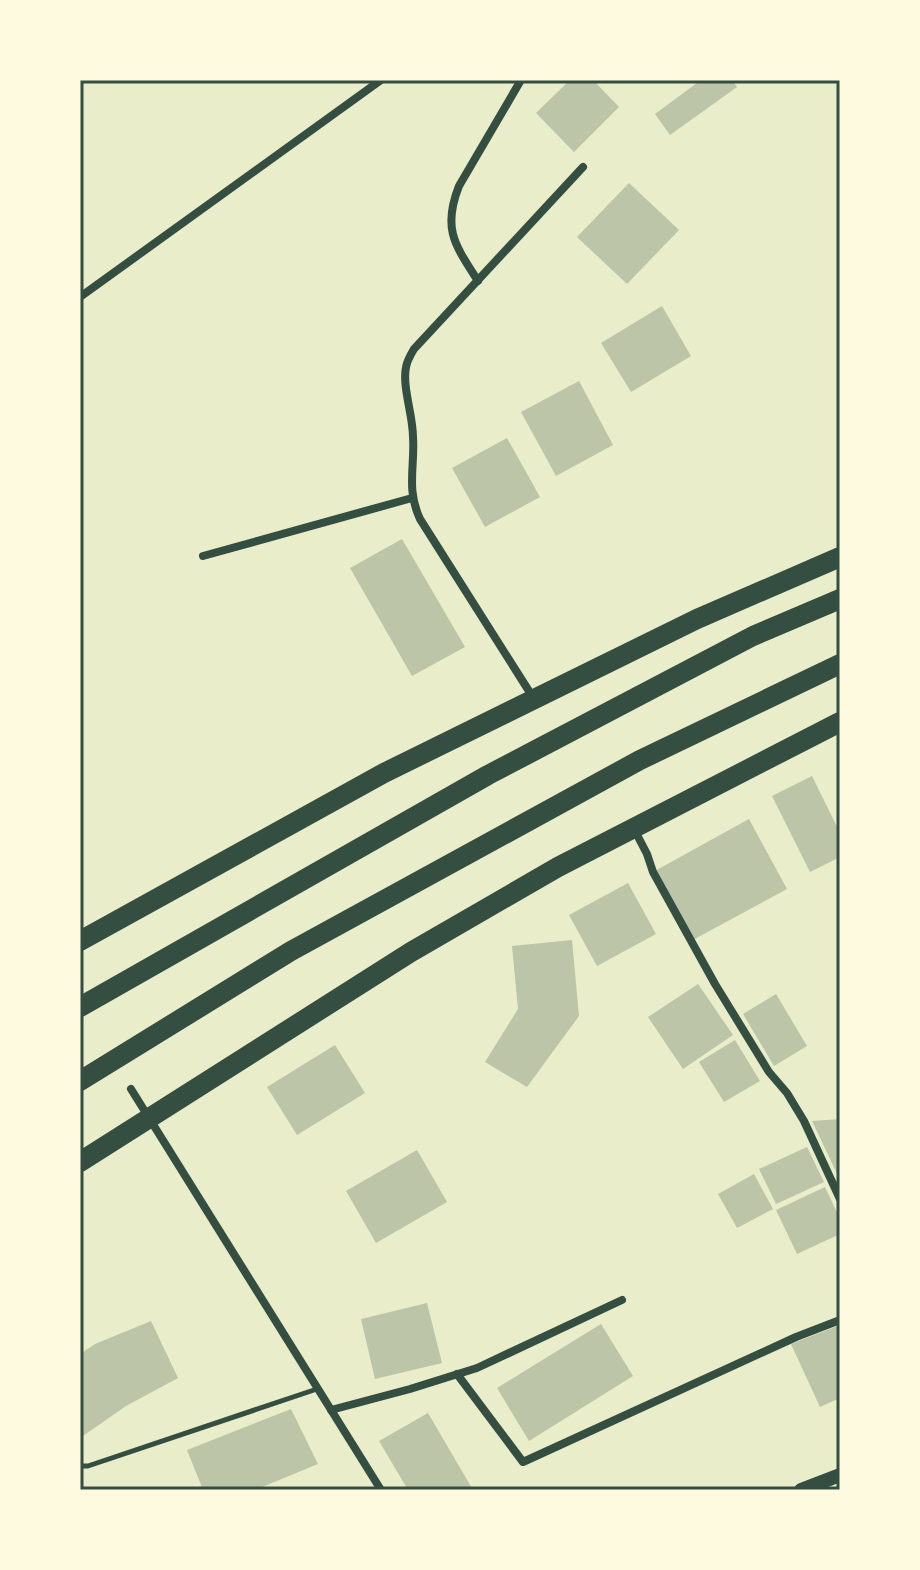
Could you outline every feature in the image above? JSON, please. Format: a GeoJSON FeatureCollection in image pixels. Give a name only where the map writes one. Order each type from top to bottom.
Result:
{"type":"FeatureCollection","features":[{"type":"Feature","properties":{"kind":"highway"},"geometry":{"type":"LineString","coordinates":[[80,941],[384,773],[697,619],[840,557]]}},
{"type":"Feature","properties":{"kind":"highway"},"geometry":{"type":"LineString","coordinates":[[80,1007],[488,775],[753,636],[840,599]]}},
{"type":"Feature","properties":{"kind":"highway"},"geometry":{"type":"LineString","coordinates":[[80,1081],[291,951],[640,760],[840,664]]}},
{"type":"Feature","properties":{"kind":"highway"},"geometry":{"type":"LineString","coordinates":[[80,1162],[411,952],[558,867],[840,722]]}},
{"type":"Feature","properties":{"kind":"street"},"geometry":{"type":"LineString","coordinates":[[80,297],[381,80]]}},
{"type":"Feature","properties":{"kind":"street"},"geometry":{"type":"LineString","coordinates":[[478,281],[457,246],[452,226],[452,204],[459,186],[521,80]]}},
{"type":"Feature","properties":{"kind":"street"},"geometry":{"type":"LineString","coordinates":[[535,700],[420,519],[412,498],[413,437],[406,367],[414,349],[583,167]]}},
{"type":"Feature","properties":{"kind":"street"},"geometry":{"type":"LineString","coordinates":[[203,556],[412,498]]}},
{"type":"Feature","properties":{"kind":"street"},"geometry":{"type":"LineString","coordinates":[[633,828],[653,872],[715,984],[769,1072],[787,1093],[804,1121],[840,1199]]}},
{"type":"Feature","properties":{"kind":"street"},"geometry":{"type":"LineString","coordinates":[[131,1089],[381,1490]]}},
{"type":"Feature","properties":{"kind":"street"},"geometry":{"type":"LineString","coordinates":[[331,1410],[477,1368],[622,1300]]}},
{"type":"Feature","properties":{"kind":"street"},"geometry":{"type":"LineString","coordinates":[[457,1374],[523,1462],[796,1337],[840,1320]]}},
{"type":"Feature","properties":{"kind":"street"},"geometry":{"type":"LineString","coordinates":[[801,1490],[840,1475]]}},
{"type":"Feature","properties":{"kind":"lane"},"geometry":{"type":"LineString","coordinates":[[80,1466],[317,1389]]}},
{"type":"Feature","properties":{"kind":"building"},"geometry":{"type":"Polygon","coordinates":[[[570,80],[593,80],[619,107],[574,152],[536,113],[570,80]]]}},
{"type":"Feature","properties":{"kind":"building"},"geometry":{"type":"Polygon","coordinates":[[[701,80],[732,80],[737,87],[670,135],[655,114],[701,80]]]}},
{"type":"Feature","properties":{"kind":"building"},"geometry":{"type":"Polygon","coordinates":[[[629,183],[679,230],[627,284],[577,237],[629,183]]]}},
{"type":"Feature","properties":{"kind":"building"},"geometry":{"type":"Polygon","coordinates":[[[662,306],[691,356],[631,392],[601,343],[662,306]]]}},
{"type":"Feature","properties":{"kind":"building"},"geometry":{"type":"Polygon","coordinates":[[[579,381],[613,445],[556,476],[521,412],[579,381]]]}},
{"type":"Feature","properties":{"kind":"building"},"geometry":{"type":"Polygon","coordinates":[[[507,438],[540,497],[485,527],[452,468],[507,438]]]}},
{"type":"Feature","properties":{"kind":"building"},"geometry":{"type":"Polygon","coordinates":[[[402,539],[465,647],[412,676],[350,568],[402,539]]]}},
{"type":"Feature","properties":{"kind":"building"},"geometry":{"type":"Polygon","coordinates":[[[812,776],[840,833],[840,857],[810,872],[772,796],[812,776]]]}},
{"type":"Feature","properties":{"kind":"building"},"geometry":{"type":"Polygon","coordinates":[[[749,819],[787,889],[691,941],[653,872],[749,819]]]}},
{"type":"Feature","properties":{"kind":"building"},"geometry":{"type":"Polygon","coordinates":[[[628,883],[656,934],[597,966],[569,915],[628,883]]]}},
{"type":"Feature","properties":{"kind":"building"},"geometry":{"type":"Polygon","coordinates":[[[572,940],[579,1016],[527,1087],[485,1062],[518,1009],[512,946],[572,940]]]}},
{"type":"Feature","properties":{"kind":"building"},"geometry":{"type":"Polygon","coordinates":[[[698,984],[733,1035],[683,1069],[648,1017],[698,984]]]}},
{"type":"Feature","properties":{"kind":"building"},"geometry":{"type":"Polygon","coordinates":[[[776,994],[807,1046],[774,1066],[743,1014],[776,994]]]}},
{"type":"Feature","properties":{"kind":"building"},"geometry":{"type":"Polygon","coordinates":[[[735,1040],[760,1081],[724,1102],[699,1062],[735,1040]]]}},
{"type":"Feature","properties":{"kind":"building"},"geometry":{"type":"Polygon","coordinates":[[[335,1045],[365,1093],[297,1135],[267,1087],[335,1045]]]}},
{"type":"Feature","properties":{"kind":"building"},"geometry":{"type":"Polygon","coordinates":[[[840,1119],[840,1180],[812,1121],[840,1119]]]}},
{"type":"Feature","properties":{"kind":"building"},"geometry":{"type":"Polygon","coordinates":[[[807,1147],[824,1182],[776,1204],[759,1169],[807,1147]]]}},
{"type":"Feature","properties":{"kind":"building"},"geometry":{"type":"Polygon","coordinates":[[[417,1150],[447,1202],[376,1243],[346,1191],[417,1150]]]}},
{"type":"Feature","properties":{"kind":"building"},"geometry":{"type":"Polygon","coordinates":[[[754,1174],[773,1209],[737,1228],[718,1194],[754,1174]]]}},
{"type":"Feature","properties":{"kind":"building"},"geometry":{"type":"Polygon","coordinates":[[[825,1187],[840,1219],[840,1234],[797,1254],[776,1210],[825,1187]]]}},
{"type":"Feature","properties":{"kind":"building"},"geometry":{"type":"Polygon","coordinates":[[[427,1303],[442,1363],[375,1379],[361,1319],[427,1303]]]}},
{"type":"Feature","properties":{"kind":"building"},"geometry":{"type":"Polygon","coordinates":[[[151,1321],[178,1378],[126,1406],[80,1438],[80,1354],[95,1344],[151,1321]]]}},
{"type":"Feature","properties":{"kind":"building"},"geometry":{"type":"Polygon","coordinates":[[[601,1324],[633,1376],[529,1441],[497,1388],[601,1324]]]}},
{"type":"Feature","properties":{"kind":"building"},"geometry":{"type":"Polygon","coordinates":[[[840,1325],[840,1398],[820,1407],[791,1344],[840,1325]]]}},
{"type":"Feature","properties":{"kind":"building"},"geometry":{"type":"Polygon","coordinates":[[[291,1409],[318,1464],[255,1490],[203,1490],[187,1450],[291,1409]]]}},
{"type":"Feature","properties":{"kind":"building"},"geometry":{"type":"Polygon","coordinates":[[[428,1413],[473,1490],[408,1490],[379,1441],[428,1413]]]}}]}
